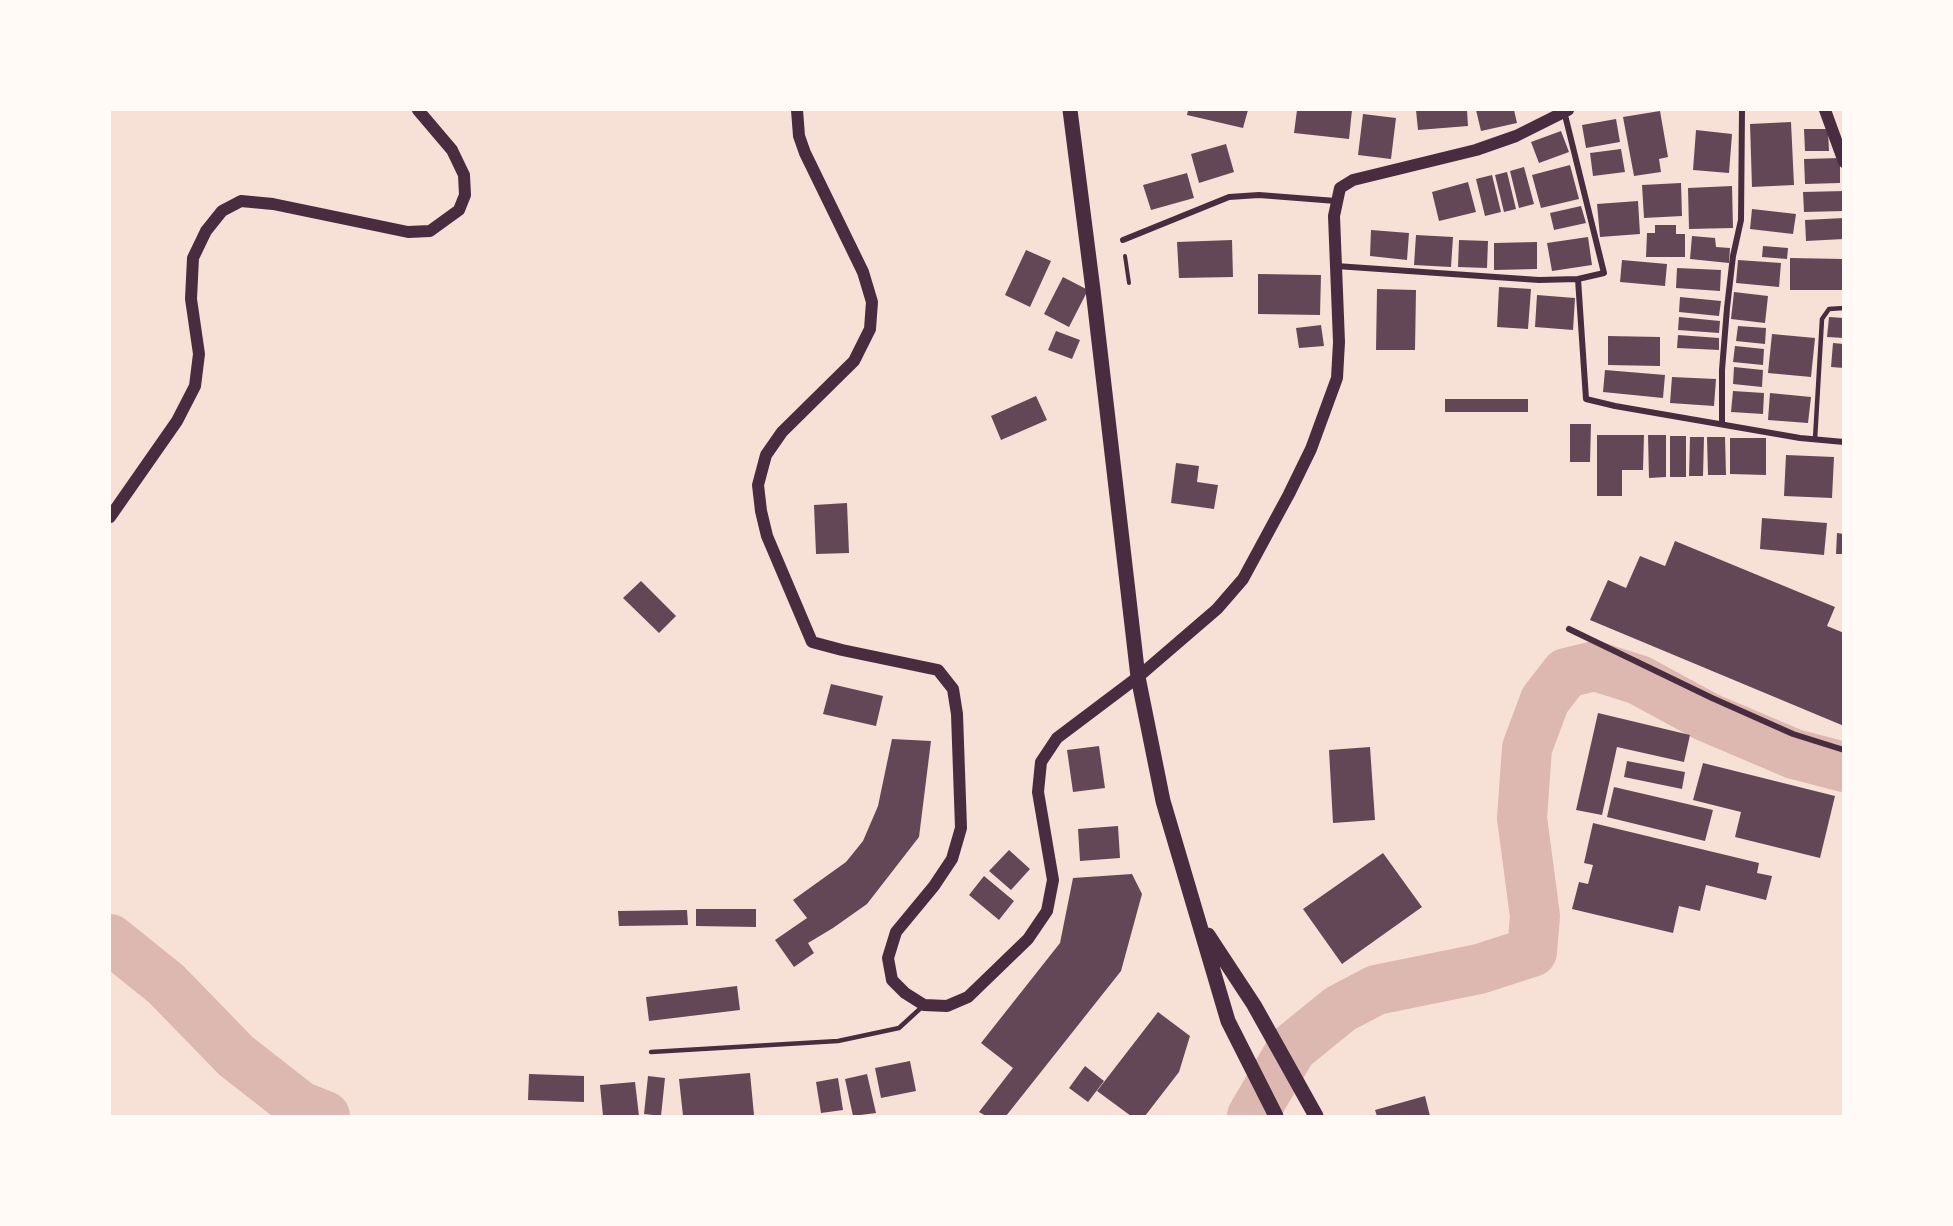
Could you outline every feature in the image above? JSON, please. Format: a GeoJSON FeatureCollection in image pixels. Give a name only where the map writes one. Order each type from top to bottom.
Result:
{"type":"FeatureCollection","features":[{"type":"Feature","properties":{"kind":"main road"},"geometry":{"type":"LineString","coordinates":[[110,518],[177,421],[195,386],[199,354],[191,299],[193,258],[206,231],[222,211],[241,201],[273,204],[408,232],[430,231],[459,210],[465,195],[464,175],[452,150],[418,110]]}},
{"type":"Feature","properties":{"kind":"main road"},"geometry":{"type":"LineString","coordinates":[[796,110],[799,136],[805,153],[863,272],[872,302],[870,329],[854,361],[782,432],[766,454],[758,485],[761,511],[767,536],[812,642],[938,670],[953,689],[957,714],[961,828],[952,860],[896,932],[888,958],[892,980],[905,993],[924,1005],[947,1006],[968,997],[1028,939],[1047,911],[1053,880],[1038,792],[1041,762],[1057,738],[1138,677],[1217,609],[1243,579],[1270,533],[1311,449],[1337,378],[1334,216],[1340,188],[1353,180],[1476,150],[1516,136],[1566,110]]}},
{"type":"Feature","properties":{"kind":"main road"},"geometry":{"type":"LineString","coordinates":[[1070,110],[1138,677],[1163,801],[1228,1021],[1276,1116]]}},
{"type":"Feature","properties":{"kind":"main road"},"geometry":{"type":"LineString","coordinates":[[1825,110],[1844,162]]}},
{"type":"Feature","properties":{"kind":"main road"},"geometry":{"type":"LineString","coordinates":[[1199,923],[1254,1005],[1316,1116]]}},
{"type":"Feature","properties":{"kind":"street"},"geometry":{"type":"LineString","coordinates":[[1335,267],[1539,280],[1578,279],[1604,273],[1566,110]]}},
{"type":"Feature","properties":{"kind":"street"},"geometry":{"type":"LineString","coordinates":[[1722,424],[1722,370],[1727,308],[1733,256],[1741,220],[1742,110]]}},
{"type":"Feature","properties":{"kind":"street"},"geometry":{"type":"LineString","coordinates":[[1123,240],[1229,197],[1259,195],[1336,201]]}},
{"type":"Feature","properties":{"kind":"street"},"geometry":{"type":"LineString","coordinates":[[1578,279],[1587,399],[1722,424],[1844,442]]}},
{"type":"Feature","properties":{"kind":"street"},"geometry":{"type":"LineString","coordinates":[[1569,629],[1793,734],[1844,750]]}},
{"type":"Feature","properties":{"kind":"lane"},"geometry":{"type":"LineString","coordinates":[[1815,439],[1822,319],[1829,309],[1844,308]]}},
{"type":"Feature","properties":{"kind":"lane"},"geometry":{"type":"LineString","coordinates":[[651,1052],[838,1041],[899,1028],[924,1005]]}},
{"type":"Feature","properties":{"kind":"path"},"geometry":{"type":"LineString","coordinates":[[1123,240],[1129,283]]}},
{"type":"Feature","properties":{"kind":"building"},"geometry":{"type":"Polygon","coordinates":[[[1188,110],[1248,110],[1243,128],[1187,115],[1188,110]]]}},
{"type":"Feature","properties":{"kind":"building"},"geometry":{"type":"Polygon","coordinates":[[[1297,110],[1352,110],[1349,139],[1294,133],[1297,110]]]}},
{"type":"Feature","properties":{"kind":"building"},"geometry":{"type":"Polygon","coordinates":[[[1416,110],[1467,110],[1468,126],[1418,130],[1416,110]]]}},
{"type":"Feature","properties":{"kind":"building"},"geometry":{"type":"Polygon","coordinates":[[[1476,110],[1514,110],[1517,123],[1481,131],[1476,110]]]}},
{"type":"Feature","properties":{"kind":"building"},"geometry":{"type":"Polygon","coordinates":[[[1660,111],[1668,157],[1659,159],[1661,172],[1634,176],[1623,117],[1660,111]]]}},
{"type":"Feature","properties":{"kind":"building"},"geometry":{"type":"Polygon","coordinates":[[[1363,114],[1396,118],[1391,159],[1358,155],[1363,114]]]}},
{"type":"Feature","properties":{"kind":"building"},"geometry":{"type":"Polygon","coordinates":[[[1616,119],[1620,142],[1586,148],[1582,125],[1616,119]]]}},
{"type":"Feature","properties":{"kind":"building"},"geometry":{"type":"Polygon","coordinates":[[[1791,122],[1794,185],[1752,187],[1750,124],[1791,122]]]}},
{"type":"Feature","properties":{"kind":"building"},"geometry":{"type":"Polygon","coordinates":[[[1804,129],[1828,129],[1829,151],[1805,151],[1804,129]]]}},
{"type":"Feature","properties":{"kind":"building"},"geometry":{"type":"Polygon","coordinates":[[[1696,130],[1732,134],[1729,173],[1693,170],[1696,130]]]}},
{"type":"Feature","properties":{"kind":"building"},"geometry":{"type":"Polygon","coordinates":[[[1561,131],[1569,152],[1539,163],[1531,142],[1561,131]]]}},
{"type":"Feature","properties":{"kind":"building"},"geometry":{"type":"Polygon","coordinates":[[[1226,144],[1234,172],[1199,183],[1191,154],[1226,144]]]}},
{"type":"Feature","properties":{"kind":"building"},"geometry":{"type":"Polygon","coordinates":[[[1621,149],[1625,172],[1593,176],[1590,153],[1621,149]]]}},
{"type":"Feature","properties":{"kind":"building"},"geometry":{"type":"Polygon","coordinates":[[[1840,158],[1840,183],[1805,184],[1804,159],[1840,158]]]}},
{"type":"Feature","properties":{"kind":"building"},"geometry":{"type":"Polygon","coordinates":[[[1570,165],[1579,199],[1541,208],[1532,175],[1570,165]]]}},
{"type":"Feature","properties":{"kind":"building"},"geometry":{"type":"Polygon","coordinates":[[[1524,167],[1534,204],[1519,208],[1510,171],[1524,167]]]}},
{"type":"Feature","properties":{"kind":"building"},"geometry":{"type":"Polygon","coordinates":[[[1507,172],[1516,209],[1504,212],[1495,175],[1507,172]]]}},
{"type":"Feature","properties":{"kind":"building"},"geometry":{"type":"Polygon","coordinates":[[[1187,173],[1194,198],[1151,210],[1143,185],[1187,173]]]}},
{"type":"Feature","properties":{"kind":"building"},"geometry":{"type":"Polygon","coordinates":[[[1492,175],[1501,212],[1485,216],[1476,179],[1492,175]]]}},
{"type":"Feature","properties":{"kind":"building"},"geometry":{"type":"Polygon","coordinates":[[[1468,182],[1476,212],[1439,221],[1432,192],[1468,182]]]}},
{"type":"Feature","properties":{"kind":"building"},"geometry":{"type":"Polygon","coordinates":[[[1681,183],[1682,216],[1644,218],[1642,185],[1681,183]]]}},
{"type":"Feature","properties":{"kind":"building"},"geometry":{"type":"Polygon","coordinates":[[[1732,186],[1733,228],[1689,229],[1688,188],[1732,186]]]}},
{"type":"Feature","properties":{"kind":"building"},"geometry":{"type":"Polygon","coordinates":[[[1844,191],[1844,211],[1804,212],[1803,192],[1844,191]]]}},
{"type":"Feature","properties":{"kind":"building"},"geometry":{"type":"Polygon","coordinates":[[[1638,201],[1640,234],[1600,237],[1597,204],[1638,201]]]}},
{"type":"Feature","properties":{"kind":"building"},"geometry":{"type":"Polygon","coordinates":[[[1581,206],[1586,223],[1554,230],[1550,213],[1581,206]]]}},
{"type":"Feature","properties":{"kind":"building"},"geometry":{"type":"Polygon","coordinates":[[[1752,209],[1796,214],[1793,234],[1750,229],[1752,209]]]}},
{"type":"Feature","properties":{"kind":"building"},"geometry":{"type":"Polygon","coordinates":[[[1844,218],[1844,239],[1806,241],[1805,220],[1844,218]]]}},
{"type":"Feature","properties":{"kind":"building"},"geometry":{"type":"Polygon","coordinates":[[[1655,225],[1676,225],[1676,234],[1685,234],[1685,257],[1646,257],[1647,233],[1655,233],[1655,225]]]}},
{"type":"Feature","properties":{"kind":"building"},"geometry":{"type":"Polygon","coordinates":[[[1371,230],[1409,233],[1407,260],[1370,256],[1371,230]]]}},
{"type":"Feature","properties":{"kind":"building"},"geometry":{"type":"Polygon","coordinates":[[[1416,235],[1453,237],[1451,267],[1414,265],[1416,235]]]}},
{"type":"Feature","properties":{"kind":"building"},"geometry":{"type":"Polygon","coordinates":[[[1692,236],[1715,238],[1716,247],[1730,248],[1729,263],[1690,259],[1692,236]]]}},
{"type":"Feature","properties":{"kind":"building"},"geometry":{"type":"Polygon","coordinates":[[[1588,237],[1592,265],[1552,271],[1547,243],[1588,237]]]}},
{"type":"Feature","properties":{"kind":"building"},"geometry":{"type":"Polygon","coordinates":[[[1232,240],[1233,277],[1179,278],[1177,242],[1232,240]]]}},
{"type":"Feature","properties":{"kind":"building"},"geometry":{"type":"Polygon","coordinates":[[[1459,240],[1488,241],[1487,268],[1458,267],[1459,240]]]}},
{"type":"Feature","properties":{"kind":"building"},"geometry":{"type":"Polygon","coordinates":[[[1537,242],[1537,269],[1494,270],[1494,243],[1537,242]]]}},
{"type":"Feature","properties":{"kind":"building"},"geometry":{"type":"Polygon","coordinates":[[[1763,246],[1788,248],[1787,259],[1762,257],[1763,246]]]}},
{"type":"Feature","properties":{"kind":"building"},"geometry":{"type":"Polygon","coordinates":[[[1026,250],[1051,261],[1030,307],[1005,295],[1026,250]]]}},
{"type":"Feature","properties":{"kind":"building"},"geometry":{"type":"Polygon","coordinates":[[[1790,258],[1844,259],[1844,290],[1790,290],[1790,258]]]}},
{"type":"Feature","properties":{"kind":"building"},"geometry":{"type":"Polygon","coordinates":[[[1622,260],[1667,264],[1665,286],[1620,282],[1622,260]]]}},
{"type":"Feature","properties":{"kind":"building"},"geometry":{"type":"Polygon","coordinates":[[[1738,260],[1781,263],[1779,287],[1736,283],[1738,260]]]}},
{"type":"Feature","properties":{"kind":"building"},"geometry":{"type":"Polygon","coordinates":[[[1677,268],[1721,270],[1720,291],[1676,288],[1677,268]]]}},
{"type":"Feature","properties":{"kind":"building"},"geometry":{"type":"Polygon","coordinates":[[[1258,274],[1321,275],[1320,315],[1258,314],[1258,274]]]}},
{"type":"Feature","properties":{"kind":"building"},"geometry":{"type":"Polygon","coordinates":[[[1063,277],[1088,290],[1069,327],[1044,314],[1063,277]]]}},
{"type":"Feature","properties":{"kind":"building"},"geometry":{"type":"Polygon","coordinates":[[[1499,287],[1531,289],[1528,329],[1497,327],[1499,287]]]}},
{"type":"Feature","properties":{"kind":"building"},"geometry":{"type":"Polygon","coordinates":[[[1377,289],[1416,290],[1415,350],[1376,350],[1377,289]]]}},
{"type":"Feature","properties":{"kind":"building"},"geometry":{"type":"Polygon","coordinates":[[[1734,292],[1768,296],[1765,323],[1731,319],[1734,292]]]}},
{"type":"Feature","properties":{"kind":"building"},"geometry":{"type":"Polygon","coordinates":[[[1537,295],[1575,298],[1573,330],[1535,327],[1537,295]]]}},
{"type":"Feature","properties":{"kind":"building"},"geometry":{"type":"Polygon","coordinates":[[[1680,297],[1721,301],[1719,316],[1679,312],[1680,297]]]}},
{"type":"Feature","properties":{"kind":"building"},"geometry":{"type":"Polygon","coordinates":[[[1679,317],[1720,321],[1719,333],[1678,330],[1679,317]]]}},
{"type":"Feature","properties":{"kind":"building"},"geometry":{"type":"Polygon","coordinates":[[[1829,317],[1844,318],[1844,338],[1827,337],[1829,317]]]}},
{"type":"Feature","properties":{"kind":"building"},"geometry":{"type":"Polygon","coordinates":[[[1321,325],[1324,346],[1299,348],[1296,328],[1321,325]]]}},
{"type":"Feature","properties":{"kind":"building"},"geometry":{"type":"Polygon","coordinates":[[[1738,326],[1766,328],[1765,344],[1736,341],[1738,326]]]}},
{"type":"Feature","properties":{"kind":"building"},"geometry":{"type":"Polygon","coordinates":[[[1056,331],[1080,340],[1072,359],[1048,350],[1056,331]]]}},
{"type":"Feature","properties":{"kind":"building"},"geometry":{"type":"Polygon","coordinates":[[[1772,334],[1815,338],[1811,377],[1768,373],[1772,334]]]}},
{"type":"Feature","properties":{"kind":"building"},"geometry":{"type":"Polygon","coordinates":[[[1678,335],[1719,338],[1719,350],[1677,348],[1678,335]]]}},
{"type":"Feature","properties":{"kind":"building"},"geometry":{"type":"Polygon","coordinates":[[[1608,336],[1660,337],[1660,366],[1608,365],[1608,336]]]}},
{"type":"Feature","properties":{"kind":"building"},"geometry":{"type":"Polygon","coordinates":[[[1833,343],[1844,344],[1844,368],[1831,367],[1833,343]]]}},
{"type":"Feature","properties":{"kind":"building"},"geometry":{"type":"Polygon","coordinates":[[[1735,346],[1764,349],[1763,365],[1733,362],[1735,346]]]}},
{"type":"Feature","properties":{"kind":"building"},"geometry":{"type":"Polygon","coordinates":[[[1734,367],[1763,370],[1762,387],[1733,384],[1734,367]]]}},
{"type":"Feature","properties":{"kind":"building"},"geometry":{"type":"Polygon","coordinates":[[[1605,370],[1665,375],[1663,398],[1603,392],[1605,370]]]}},
{"type":"Feature","properties":{"kind":"building"},"geometry":{"type":"Polygon","coordinates":[[[1672,377],[1716,379],[1714,406],[1670,403],[1672,377]]]}},
{"type":"Feature","properties":{"kind":"building"},"geometry":{"type":"Polygon","coordinates":[[[1733,391],[1764,393],[1763,414],[1731,412],[1733,391]]]}},
{"type":"Feature","properties":{"kind":"building"},"geometry":{"type":"Polygon","coordinates":[[[1770,393],[1811,397],[1808,423],[1768,420],[1770,393]]]}},
{"type":"Feature","properties":{"kind":"building"},"geometry":{"type":"Polygon","coordinates":[[[1036,396],[1047,420],[1001,440],[991,416],[1036,396]]]}},
{"type":"Feature","properties":{"kind":"building"},"geometry":{"type":"Polygon","coordinates":[[[1445,399],[1528,399],[1528,412],[1445,412],[1445,399]]]}},
{"type":"Feature","properties":{"kind":"building"},"geometry":{"type":"Polygon","coordinates":[[[1570,424],[1591,424],[1590,462],[1570,462],[1570,424]]]}},
{"type":"Feature","properties":{"kind":"building"},"geometry":{"type":"Polygon","coordinates":[[[1597,435],[1644,435],[1643,470],[1622,470],[1622,496],[1597,496],[1597,435]]]}},
{"type":"Feature","properties":{"kind":"building"},"geometry":{"type":"Polygon","coordinates":[[[1648,435],[1666,435],[1666,477],[1649,478],[1648,435]]]}},
{"type":"Feature","properties":{"kind":"building"},"geometry":{"type":"Polygon","coordinates":[[[1670,436],[1686,436],[1686,477],[1670,477],[1670,436]]]}},
{"type":"Feature","properties":{"kind":"building"},"geometry":{"type":"Polygon","coordinates":[[[1690,437],[1704,437],[1703,476],[1689,476],[1690,437]]]}},
{"type":"Feature","properties":{"kind":"building"},"geometry":{"type":"Polygon","coordinates":[[[1707,437],[1725,437],[1726,475],[1708,475],[1707,437]]]}},
{"type":"Feature","properties":{"kind":"building"},"geometry":{"type":"Polygon","coordinates":[[[1730,438],[1766,438],[1766,475],[1730,474],[1730,438]]]}},
{"type":"Feature","properties":{"kind":"building"},"geometry":{"type":"Polygon","coordinates":[[[1786,455],[1834,457],[1832,498],[1784,496],[1786,455]]]}},
{"type":"Feature","properties":{"kind":"building"},"geometry":{"type":"Polygon","coordinates":[[[1176,463],[1199,466],[1197,482],[1218,485],[1214,509],[1171,503],[1176,463]]]}},
{"type":"Feature","properties":{"kind":"building"},"geometry":{"type":"Polygon","coordinates":[[[847,503],[849,553],[816,554],[814,505],[847,503]]]}},
{"type":"Feature","properties":{"kind":"building"},"geometry":{"type":"Polygon","coordinates":[[[1762,518],[1827,523],[1824,555],[1760,549],[1762,518]]]}},
{"type":"Feature","properties":{"kind":"building"},"geometry":{"type":"Polygon","coordinates":[[[1837,533],[1844,534],[1844,554],[1836,554],[1837,533]]]}},
{"type":"Feature","properties":{"kind":"building"},"geometry":{"type":"Polygon","coordinates":[[[1675,541],[1835,607],[1827,626],[1844,633],[1844,726],[1590,620],[1608,580],[1626,588],[1640,556],[1665,566],[1675,541]]]}},
{"type":"Feature","properties":{"kind":"building"},"geometry":{"type":"Polygon","coordinates":[[[641,581],[676,616],[659,633],[623,598],[641,581]]]}},
{"type":"Feature","properties":{"kind":"building"},"geometry":{"type":"Polygon","coordinates":[[[831,684],[883,696],[876,726],[823,714],[831,684]]]}},
{"type":"Feature","properties":{"kind":"building"},"geometry":{"type":"Polygon","coordinates":[[[1598,713],[1690,735],[1684,762],[1617,747],[1602,815],[1576,810],[1598,713]]]}},
{"type":"Feature","properties":{"kind":"building"},"geometry":{"type":"Polygon","coordinates":[[[892,739],[931,741],[919,837],[867,904],[808,943],[814,953],[794,967],[775,940],[807,918],[793,900],[846,862],[863,841],[878,806],[892,739]]]}},
{"type":"Feature","properties":{"kind":"building"},"geometry":{"type":"Polygon","coordinates":[[[1099,746],[1105,788],[1073,792],[1067,750],[1099,746]]]}},
{"type":"Feature","properties":{"kind":"building"},"geometry":{"type":"Polygon","coordinates":[[[1370,747],[1375,820],[1333,823],[1329,750],[1370,747]]]}},
{"type":"Feature","properties":{"kind":"building"},"geometry":{"type":"Polygon","coordinates":[[[1627,761],[1685,772],[1682,789],[1624,777],[1627,761]]]}},
{"type":"Feature","properties":{"kind":"building"},"geometry":{"type":"Polygon","coordinates":[[[1703,763],[1835,796],[1820,858],[1735,837],[1741,812],[1693,800],[1703,763]]]}},
{"type":"Feature","properties":{"kind":"building"},"geometry":{"type":"Polygon","coordinates":[[[1614,787],[1713,810],[1705,841],[1607,817],[1614,787]]]}},
{"type":"Feature","properties":{"kind":"building"},"geometry":{"type":"Polygon","coordinates":[[[1593,823],[1759,863],[1757,873],[1772,876],[1766,900],[1706,885],[1700,911],[1679,906],[1673,933],[1572,909],[1579,882],[1588,884],[1593,865],[1584,863],[1593,823]]]}},
{"type":"Feature","properties":{"kind":"building"},"geometry":{"type":"Polygon","coordinates":[[[1118,826],[1120,858],[1080,861],[1078,829],[1118,826]]]}},
{"type":"Feature","properties":{"kind":"building"},"geometry":{"type":"Polygon","coordinates":[[[1009,850],[1030,869],[1011,890],[989,871],[1009,850]]]}},
{"type":"Feature","properties":{"kind":"building"},"geometry":{"type":"Polygon","coordinates":[[[1383,853],[1422,907],[1342,964],[1303,909],[1383,853]]]}},
{"type":"Feature","properties":{"kind":"building"},"geometry":{"type":"Polygon","coordinates":[[[1132,874],[1142,894],[1121,971],[1006,1116],[986,1116],[979,1112],[1013,1068],[981,1043],[1060,943],[1073,878],[1132,874]]]}},
{"type":"Feature","properties":{"kind":"building"},"geometry":{"type":"Polygon","coordinates":[[[984,876],[1014,901],[999,920],[969,895],[984,876]]]}},
{"type":"Feature","properties":{"kind":"building"},"geometry":{"type":"Polygon","coordinates":[[[696,909],[756,909],[756,927],[696,926],[696,909]]]}},
{"type":"Feature","properties":{"kind":"building"},"geometry":{"type":"Polygon","coordinates":[[[687,910],[688,925],[619,926],[618,911],[687,910]]]}},
{"type":"Feature","properties":{"kind":"building"},"geometry":{"type":"Polygon","coordinates":[[[737,986],[740,1010],[649,1021],[646,997],[737,986]]]}},
{"type":"Feature","properties":{"kind":"building"},"geometry":{"type":"Polygon","coordinates":[[[1158,1012],[1190,1036],[1179,1072],[1145,1116],[1131,1116],[1097,1091],[1158,1012]]]}},
{"type":"Feature","properties":{"kind":"building"},"geometry":{"type":"Polygon","coordinates":[[[910,1061],[916,1091],[881,1098],[875,1068],[910,1061]]]}},
{"type":"Feature","properties":{"kind":"building"},"geometry":{"type":"Polygon","coordinates":[[[1085,1066],[1104,1081],[1088,1102],[1069,1088],[1085,1066]]]}},
{"type":"Feature","properties":{"kind":"building"},"geometry":{"type":"Polygon","coordinates":[[[750,1073],[754,1115],[683,1116],[679,1079],[750,1073]]]}},
{"type":"Feature","properties":{"kind":"building"},"geometry":{"type":"Polygon","coordinates":[[[529,1074],[584,1076],[584,1102],[528,1100],[529,1074]]]}},
{"type":"Feature","properties":{"kind":"building"},"geometry":{"type":"Polygon","coordinates":[[[867,1074],[876,1113],[853,1116],[845,1079],[867,1074]]]}},
{"type":"Feature","properties":{"kind":"building"},"geometry":{"type":"Polygon","coordinates":[[[648,1076],[665,1078],[661,1116],[644,1114],[648,1076]]]}},
{"type":"Feature","properties":{"kind":"building"},"geometry":{"type":"Polygon","coordinates":[[[838,1078],[843,1110],[821,1113],[816,1082],[838,1078]]]}},
{"type":"Feature","properties":{"kind":"building"},"geometry":{"type":"Polygon","coordinates":[[[635,1082],[639,1116],[603,1116],[600,1085],[635,1082]]]}},
{"type":"Feature","properties":{"kind":"building"},"geometry":{"type":"Polygon","coordinates":[[[1425,1096],[1430,1116],[1377,1116],[1375,1110],[1425,1096]]]}},
{"type":"Feature","properties":{"kind":"waterway"},"geometry":{"type":"LineString","coordinates":[[1252,1116],[1292,1048],[1340,1009],[1376,990],[1479,969],[1532,952],[1535,916],[1522,818],[1527,748],[1545,700],[1566,673],[1595,666],[1639,680],[1707,717],[1794,754],[1844,767]]}},
{"type":"Feature","properties":{"kind":"waterway"},"geometry":{"type":"LineString","coordinates":[[110,939],[166,984],[236,1056],[300,1106],[325,1116]]}}]}
